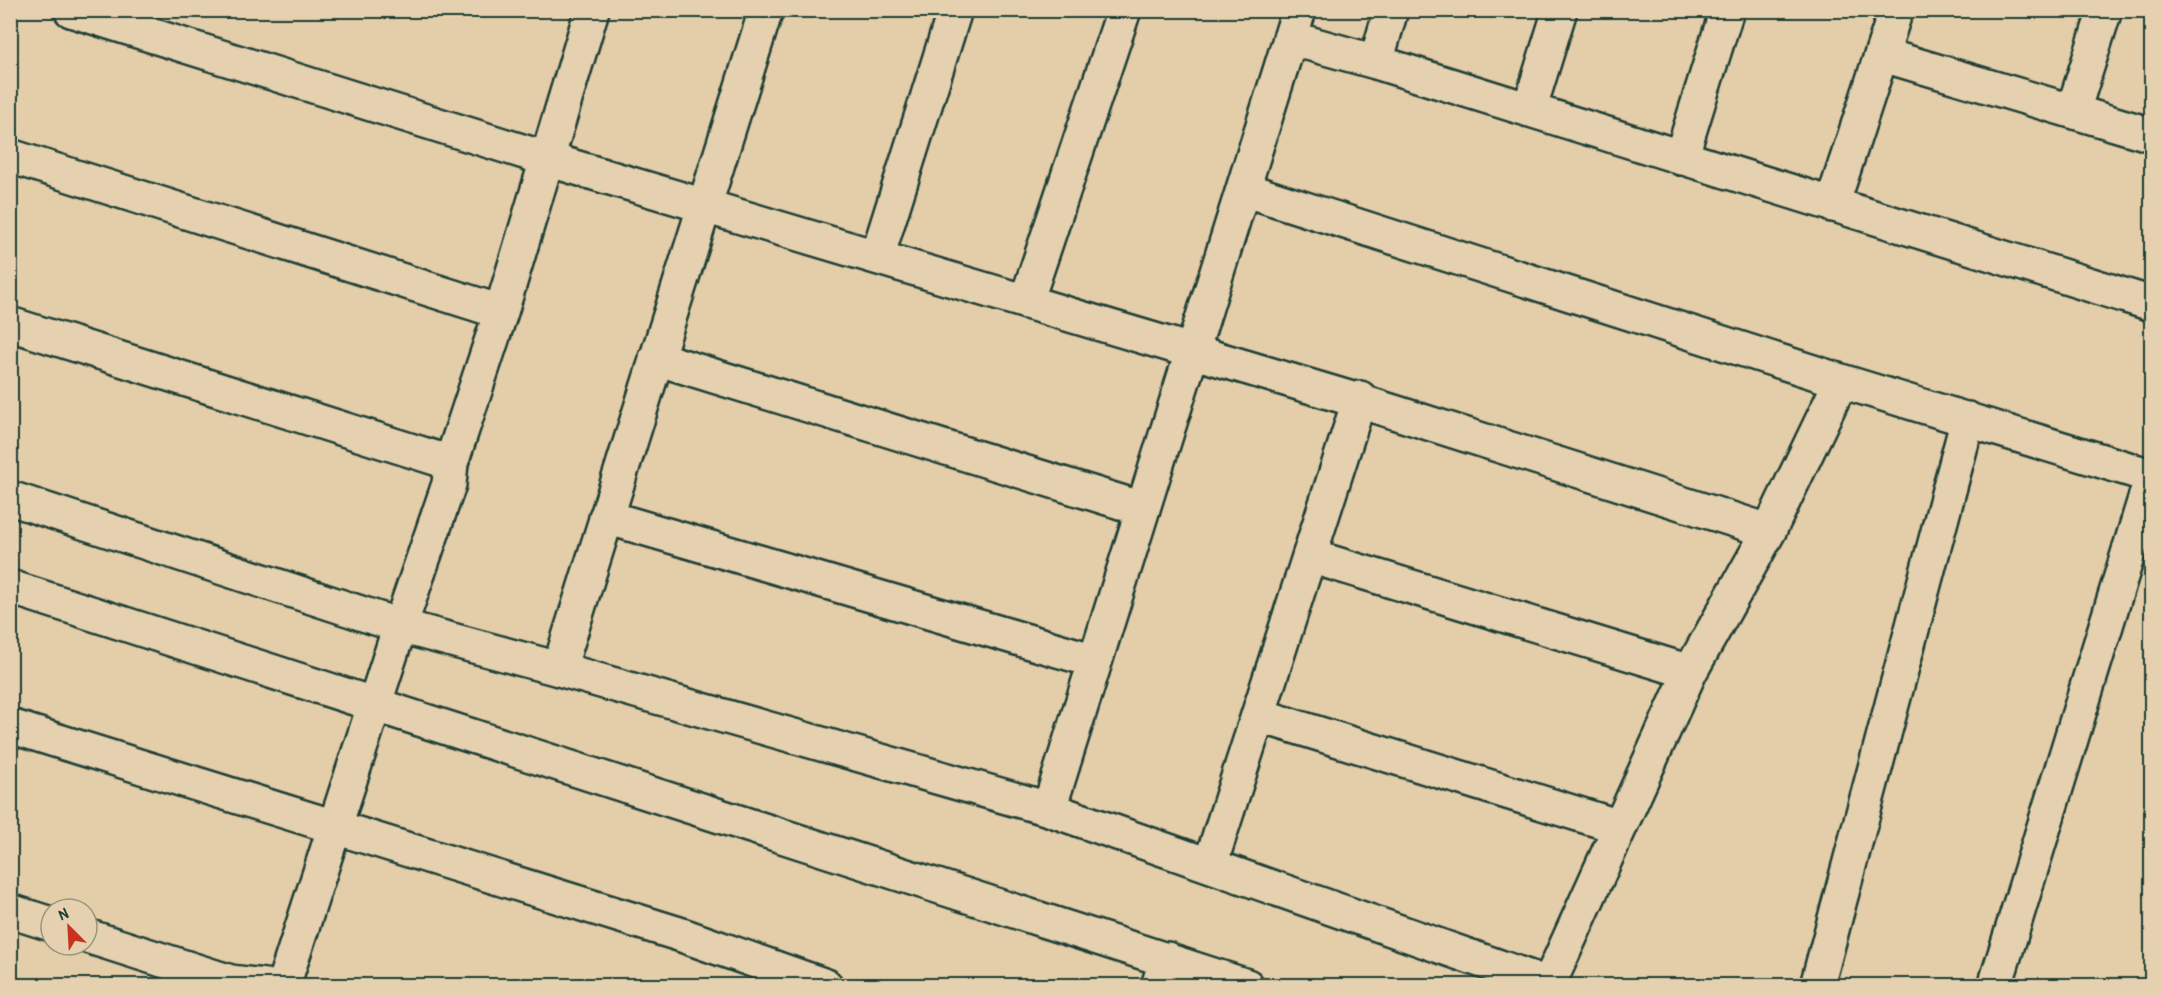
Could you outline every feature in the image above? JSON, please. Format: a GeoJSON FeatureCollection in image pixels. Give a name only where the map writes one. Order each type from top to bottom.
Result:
{"type":"FeatureCollection","features":[{"type":"Feature","properties":{"kind":"street"},"geometry":{"type":"LineString","coordinates":[[71,10],[547,159],[1360,400],[1769,531]]}},
{"type":"Feature","properties":{"kind":"street"},"geometry":{"type":"LineString","coordinates":[[284,986],[400,626],[449,484],[451,463],[501,312],[592,10]]}},
{"type":"Feature","properties":{"kind":"street"},"geometry":{"type":"LineString","coordinates":[[559,669],[766,10]]}},
{"type":"Feature","properties":{"kind":"street"},"geometry":{"type":"LineString","coordinates":[[877,257],[954,10]]}},
{"type":"Feature","properties":{"kind":"street"},"geometry":{"type":"LineString","coordinates":[[1026,302],[1124,10]]}},
{"type":"Feature","properties":{"kind":"street"},"geometry":{"type":"LineString","coordinates":[[1376,62],[1391,10]]}},
{"type":"Feature","properties":{"kind":"street"},"geometry":{"type":"LineString","coordinates":[[1529,110],[1560,10]]}},
{"type":"Feature","properties":{"kind":"street"},"geometry":{"type":"LineString","coordinates":[[1682,158],[1727,10]]}},
{"type":"Feature","properties":{"kind":"street"},"geometry":{"type":"LineString","coordinates":[[1832,205],[1896,10]]}},
{"type":"Feature","properties":{"kind":"street"},"geometry":{"type":"LineString","coordinates":[[2073,111],[2105,10]]}},
{"type":"Feature","properties":{"kind":"street"},"geometry":{"type":"LineString","coordinates":[[1049,809],[1294,24],[1376,62],[2151,304]]}},
{"type":"Feature","properties":{"kind":"street"},"geometry":{"type":"LineString","coordinates":[[1883,54],[2151,135]]}},
{"type":"Feature","properties":{"kind":"street"},"geometry":{"type":"LineString","coordinates":[[10,156],[501,312]]}},
{"type":"Feature","properties":{"kind":"street"},"geometry":{"type":"LineString","coordinates":[[1243,189],[1841,381],[2151,476],[1995,986]]}},
{"type":"Feature","properties":{"kind":"street"},"geometry":{"type":"LineString","coordinates":[[10,324],[451,463]]}},
{"type":"Feature","properties":{"kind":"street"},"geometry":{"type":"LineString","coordinates":[[656,358],[1143,509]]}},
{"type":"Feature","properties":{"kind":"street"},"geometry":{"type":"LineString","coordinates":[[10,498],[400,626],[1049,809],[1548,985],[1690,672],[1769,531],[1841,381]]}},
{"type":"Feature","properties":{"kind":"street"},"geometry":{"type":"LineString","coordinates":[[1210,865],[1360,400]]}},
{"type":"Feature","properties":{"kind":"street"},"geometry":{"type":"LineString","coordinates":[[1817,986],[1968,419]]}},
{"type":"Feature","properties":{"kind":"street"},"geometry":{"type":"LineString","coordinates":[[606,517],[1095,661]]}},
{"type":"Feature","properties":{"kind":"street"},"geometry":{"type":"LineString","coordinates":[[1310,556],[1690,672]]}},
{"type":"Feature","properties":{"kind":"street"},"geometry":{"type":"LineString","coordinates":[[10,587],[376,705],[1162,972],[1247,986]]}},
{"type":"Feature","properties":{"kind":"street"},"geometry":{"type":"LineString","coordinates":[[1258,716],[1620,826]]}},
{"type":"Feature","properties":{"kind":"street"},"geometry":{"type":"LineString","coordinates":[[10,726],[679,934],[826,986]]}},
{"type":"Feature","properties":{"kind":"street"},"geometry":{"type":"LineString","coordinates":[[10,911],[39,920]]}},
{"type":"Feature","properties":{"kind":"street"},"geometry":{"type":"LineString","coordinates":[[99,940],[231,982],[265,986]]}}]}
